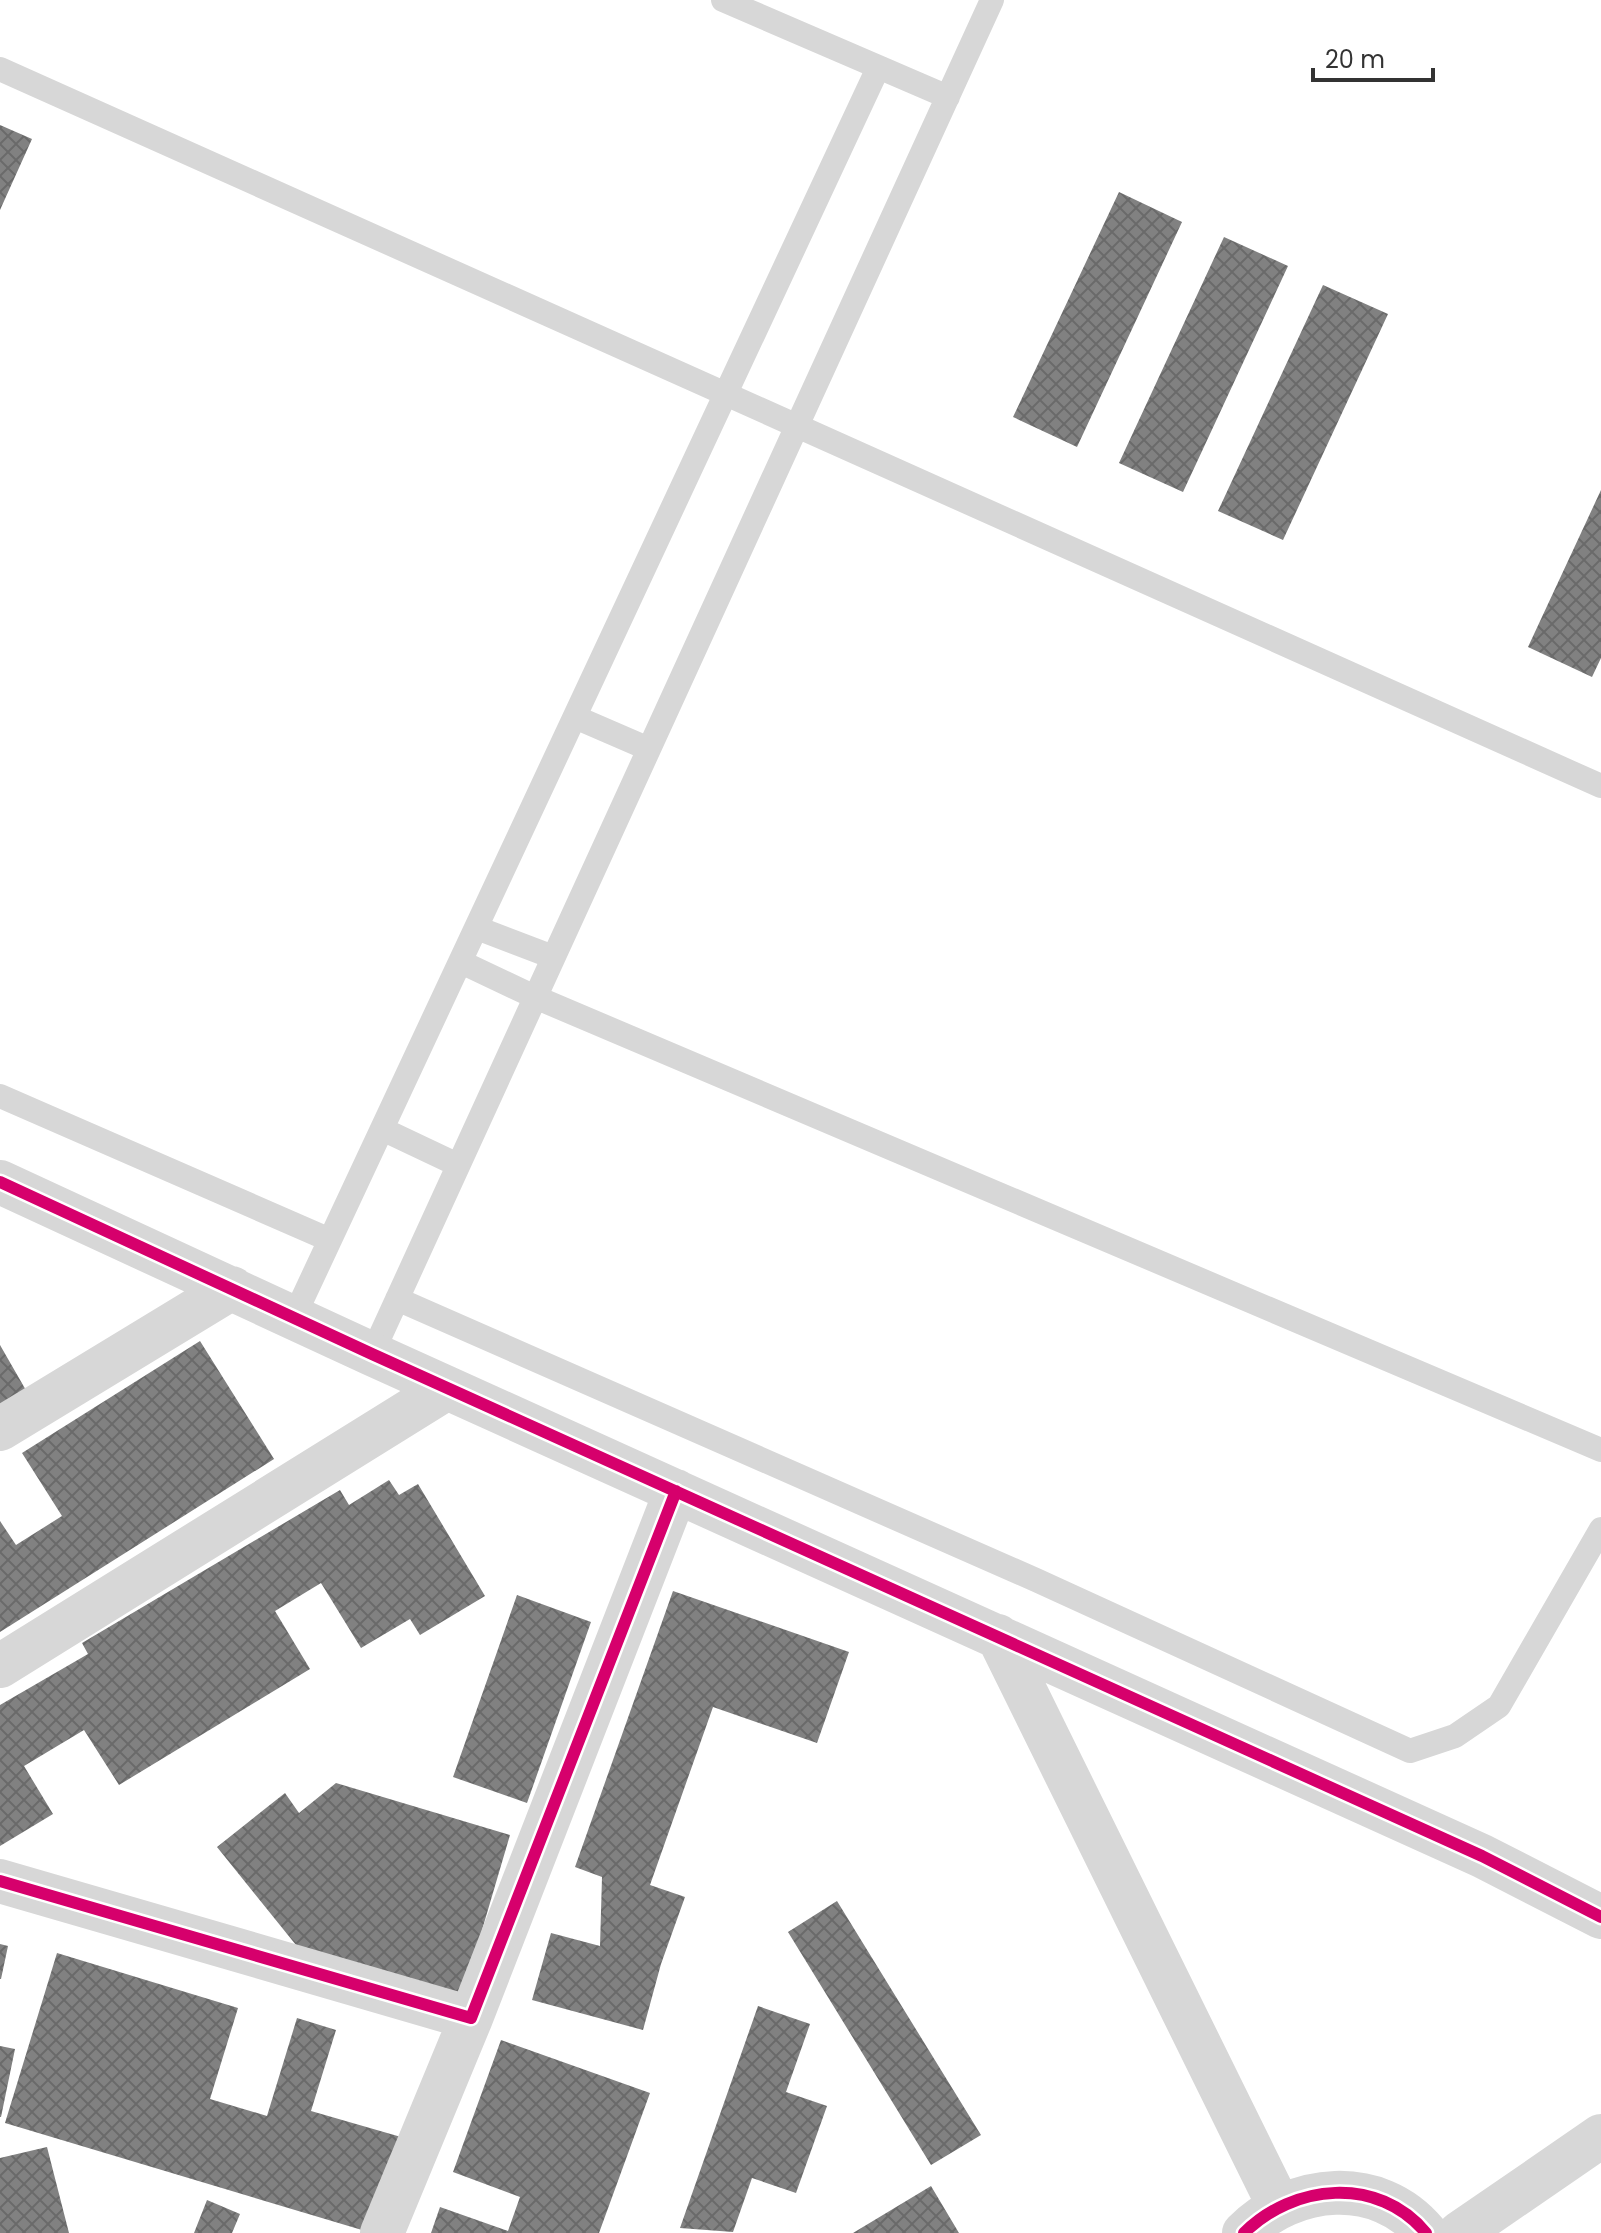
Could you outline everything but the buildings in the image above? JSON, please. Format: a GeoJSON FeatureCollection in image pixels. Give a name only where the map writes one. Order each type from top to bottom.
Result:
{"type":"FeatureCollection","features":[{"type":"Feature","properties":{"kind":"street"},"geometry":{"type":"LineString","coordinates":[[0,1182],[293,1319],[1482,1856],[1601,1917]]}},
{"type":"Feature","properties":{"kind":"street"},"geometry":{"type":"LineString","coordinates":[[0,1429],[232,1288]]}},
{"type":"Feature","properties":{"kind":"street"},"geometry":{"type":"LineString","coordinates":[[0,1666],[447,1388]]}},
{"type":"Feature","properties":{"kind":"street"},"geometry":{"type":"LineString","coordinates":[[382,2233],[471,2018],[676,1491]]}},
{"type":"Feature","properties":{"kind":"street"},"geometry":{"type":"LineString","coordinates":[[998,1636],[1279,2206]]}},
{"type":"Feature","properties":{"kind":"street"},"geometry":{"type":"LineString","coordinates":[[0,1881],[471,2018]]}},
{"type":"Feature","properties":{"kind":"street"},"geometry":{"type":"LineString","coordinates":[[1460,2233],[1601,2136]]}},
{"type":"Feature","properties":{"kind":"street"},"geometry":{"type":"LineString","coordinates":[[1244,2233],[1279,2206],[1303,2196],[1328,2192],[1379,2200],[1402,2212],[1426,2233]]}},
{"type":"Feature","properties":{"kind":"lane"},"geometry":{"type":"LineString","coordinates":[[723,0],[948,97]]}},
{"type":"Feature","properties":{"kind":"lane"},"geometry":{"type":"LineString","coordinates":[[372,1354],[992,0]]}},
{"type":"Feature","properties":{"kind":"lane"},"geometry":{"type":"LineString","coordinates":[[293,1319],[878,68]]}},
{"type":"Feature","properties":{"kind":"lane"},"geometry":{"type":"LineString","coordinates":[[0,69],[1601,786]]}},
{"type":"Feature","properties":{"kind":"lane"},"geometry":{"type":"LineString","coordinates":[[575,717],[649,749]]}},
{"type":"Feature","properties":{"kind":"lane"},"geometry":{"type":"LineString","coordinates":[[477,928],[553,957]]}},
{"type":"Feature","properties":{"kind":"lane"},"geometry":{"type":"LineString","coordinates":[[461,962],[535,997],[1601,1450]]}},
{"type":"Feature","properties":{"kind":"lane"},"geometry":{"type":"LineString","coordinates":[[0,1096],[330,1240]]}},
{"type":"Feature","properties":{"kind":"lane"},"geometry":{"type":"LineString","coordinates":[[382,1129],[458,1165]]}},
{"type":"Feature","properties":{"kind":"lane"},"geometry":{"type":"LineString","coordinates":[[397,1299],[1036,1580],[1410,1751],[1455,1736],[1499,1706],[1601,1529]]}},
{"type":"Feature","properties":{"kind":"cycle path"},"geometry":{"type":"LineString","coordinates":[[0,1182],[372,1354],[1482,1856],[1601,1917]]}},
{"type":"Feature","properties":{"kind":"cycle path"},"geometry":{"type":"LineString","coordinates":[[0,1881],[471,2018],[676,1491]]}},
{"type":"Feature","properties":{"kind":"cycle path"},"geometry":{"type":"LineString","coordinates":[[1244,2233],[1286,2204],[1310,2196],[1335,2193],[1360,2195],[1384,2202],[1406,2214],[1426,2233]]}}]}
